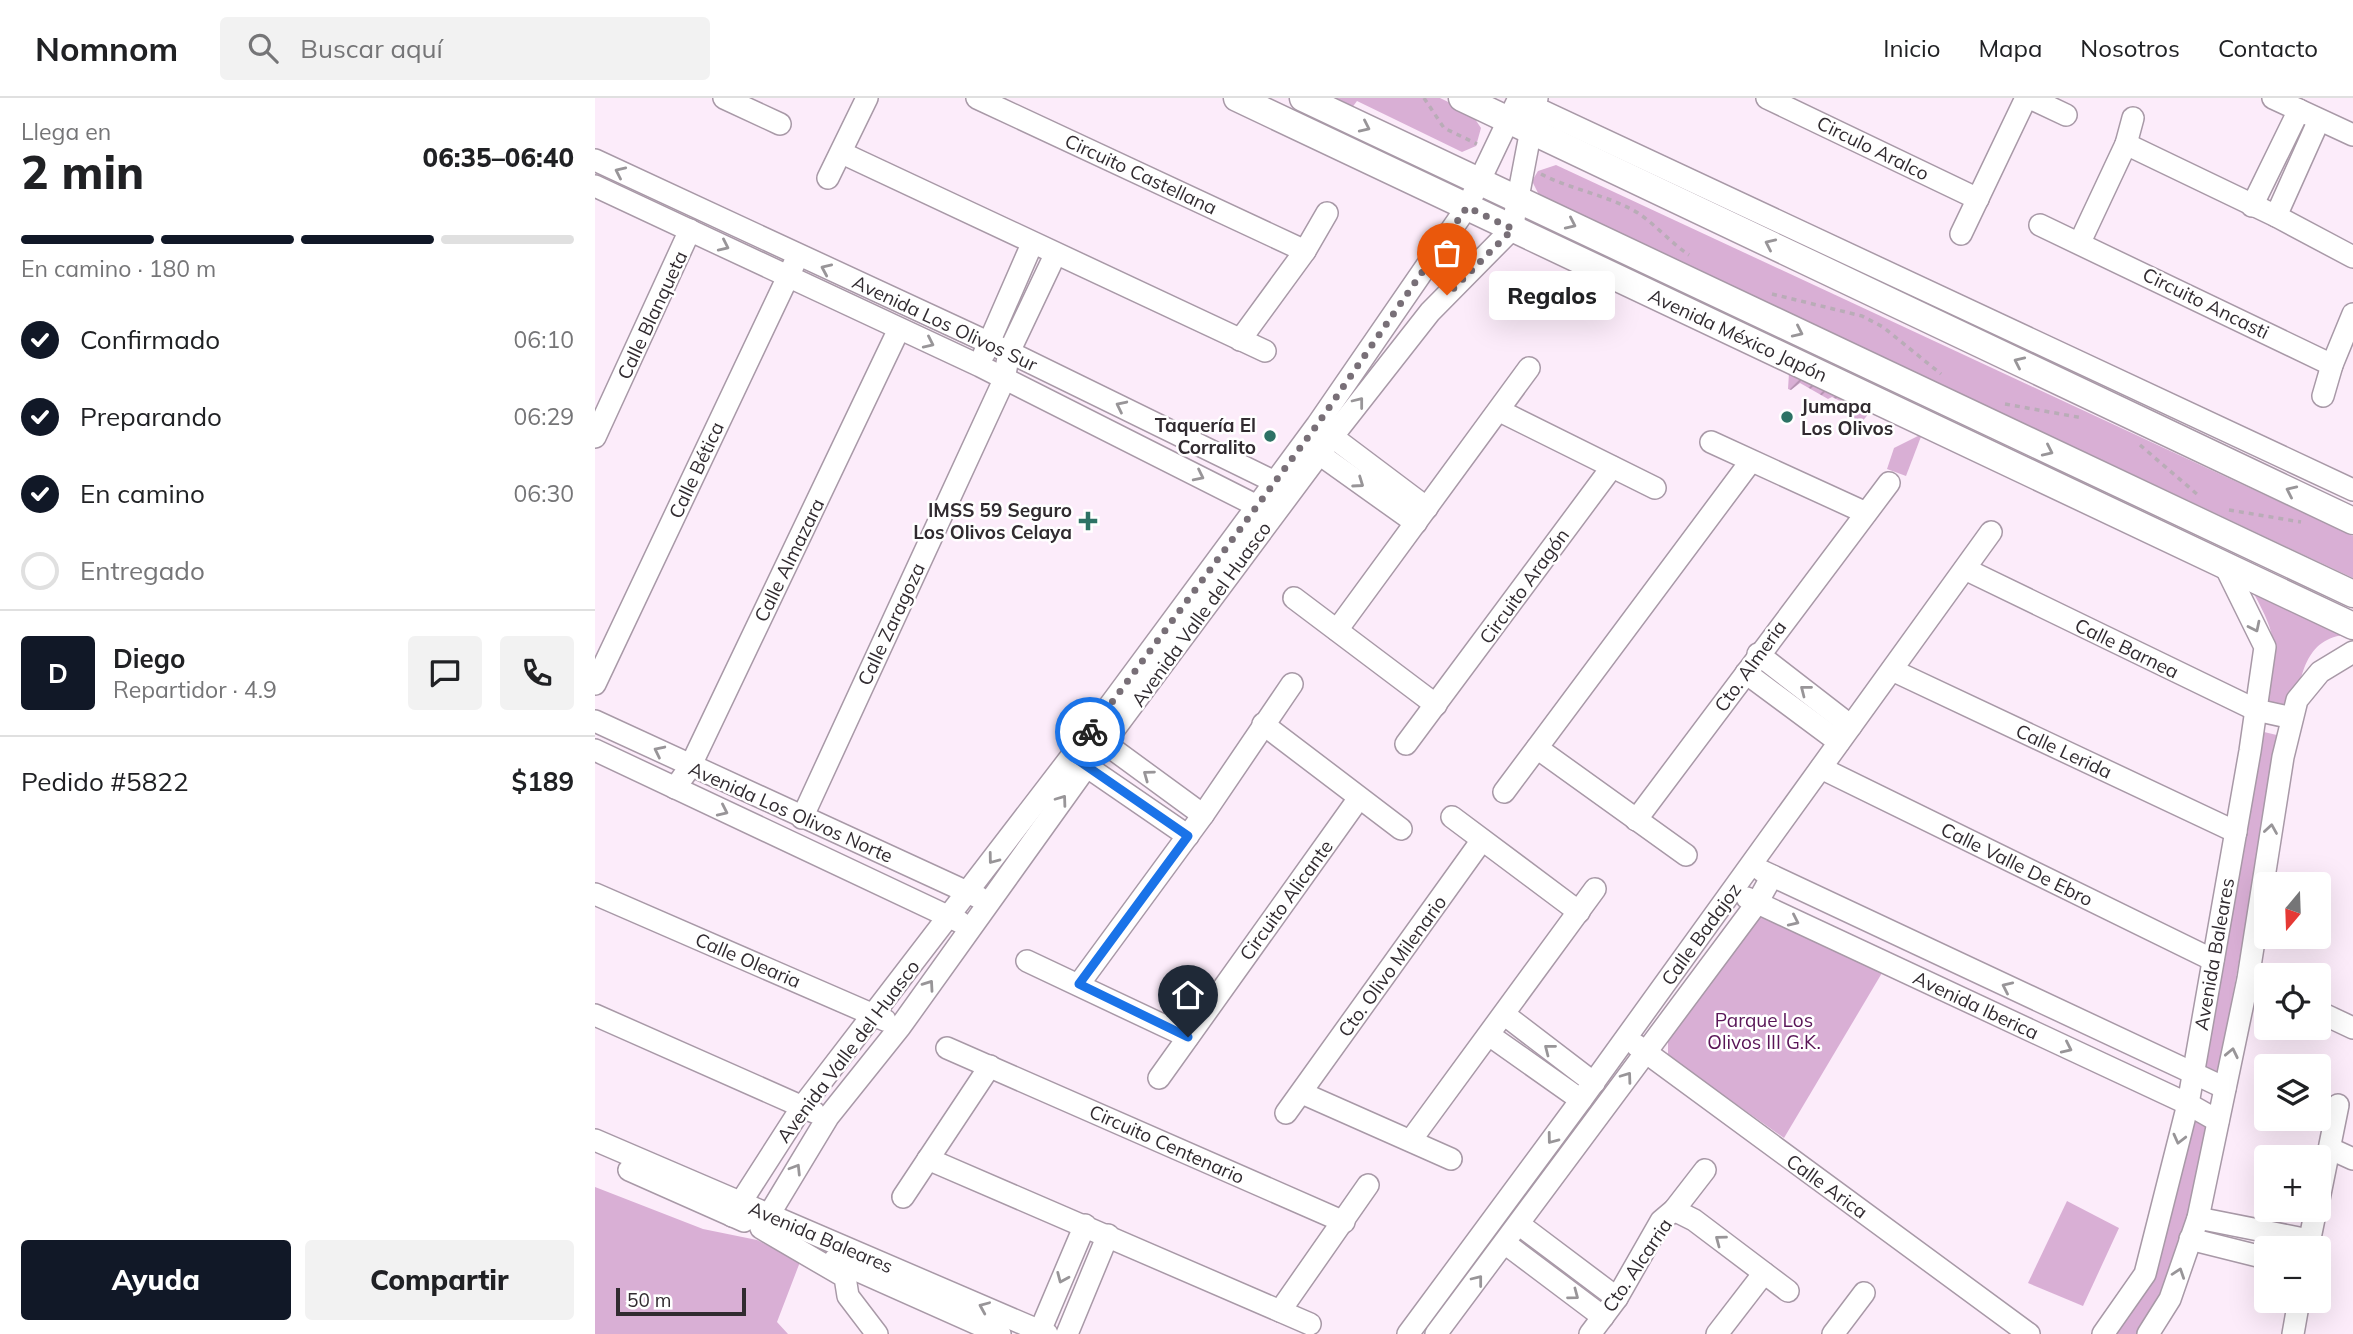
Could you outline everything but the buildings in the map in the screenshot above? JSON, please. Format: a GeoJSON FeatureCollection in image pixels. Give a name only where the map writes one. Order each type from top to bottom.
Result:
{"type":"FeatureCollection","features":[{"type":"Feature","properties":{"kind":"street"},"geometry":{"type":"LineString","coordinates":[[724,98],[746,103],[780,124]]}},
{"type":"Feature","properties":{"kind":"street"},"geometry":{"type":"LineString","coordinates":[[828,178],[867,98]]}},
{"type":"Feature","properties":{"kind":"street","name":"Circuito Castellana"},"geometry":{"type":"LineString","coordinates":[[978,98],[1305,251]]}},
{"type":"Feature","properties":{"kind":"street","name":"Avenida México Japón"},"geometry":{"type":"LineString","coordinates":[[1237,98],[2353,626]]}},
{"type":"Feature","properties":{"kind":"street","name":"Avenida México Japón"},"geometry":{"type":"LineString","coordinates":[[1303,98],[1519,200],[1766,304],[2012,434],[2353,594]]}},
{"type":"Feature","properties":{"kind":"street"},"geometry":{"type":"LineString","coordinates":[[1462,98],[1523,107],[2353,489]]}},
{"type":"Feature","properties":{"kind":"street","name":"Circulo Aralco"},"geometry":{"type":"LineString","coordinates":[[1767,98],[1978,199]]}},
{"type":"Feature","properties":{"kind":"street"},"geometry":{"type":"LineString","coordinates":[[1961,234],[2028,98],[2066,115]]}},
{"type":"Feature","properties":{"kind":"street"},"geometry":{"type":"LineString","coordinates":[[2273,98],[2353,135]]}},
{"type":"Feature","properties":{"kind":"street"},"geometry":{"type":"LineString","coordinates":[[1513,229],[1519,200],[1523,107]]}},
{"type":"Feature","properties":{"kind":"street"},"geometry":{"type":"LineString","coordinates":[[1523,107],[2353,521]]}},
{"type":"Feature","properties":{"kind":"street","name":"Avenida Valle del Huasco"},"geometry":{"type":"LineString","coordinates":[[736,1209],[802,1107],[968,892],[1098,738],[1318,440],[1467,207],[1523,107]]}},
{"type":"Feature","properties":{"kind":"street"},"geometry":{"type":"LineString","coordinates":[[2252,206],[2299,110]]}},
{"type":"Feature","properties":{"kind":"street"},"geometry":{"type":"LineString","coordinates":[[2080,242],[2126,144],[2133,118]]}},
{"type":"Feature","properties":{"kind":"street"},"geometry":{"type":"LineString","coordinates":[[2276,216],[2319,120]]}},
{"type":"Feature","properties":{"kind":"street"},"geometry":{"type":"LineString","coordinates":[[2126,144],[2276,216],[2353,257]]}},
{"type":"Feature","properties":{"kind":"street"},"geometry":{"type":"LineString","coordinates":[[842,153],[1265,351]]}},
{"type":"Feature","properties":{"kind":"street","name":"Avenida Los Olivos Sur"},"geometry":{"type":"LineString","coordinates":[[595,160],[988,342],[1284,486]]}},
{"type":"Feature","properties":{"kind":"street","name":"Avenida Los Olivos Sur"},"geometry":{"type":"LineString","coordinates":[[595,186],[980,366],[1265,510]]}},
{"type":"Feature","properties":{"kind":"street"},"geometry":{"type":"LineString","coordinates":[[1240,340],[1305,251],[1327,214]]}},
{"type":"Feature","properties":{"kind":"street","name":"Circuito Ancasti"},"geometry":{"type":"LineString","coordinates":[[2040,225],[2332,365]]}},
{"type":"Feature","properties":{"kind":"street","name":"Avenida Valle del Huasco"},"geometry":{"type":"LineString","coordinates":[[1318,440],[1430,312],[1513,229]]}},
{"type":"Feature","properties":{"kind":"street","name":"Calle Blanqueta"},"geometry":{"type":"LineString","coordinates":[[595,437],[690,230]]}},
{"type":"Feature","properties":{"kind":"street"},"geometry":{"type":"LineString","coordinates":[[980,366],[1032,244]]}},
{"type":"Feature","properties":{"kind":"street"},"geometry":{"type":"LineString","coordinates":[[1009,352],[1055,255]]}},
{"type":"Feature","properties":{"kind":"street","name":"Calle Bética"},"geometry":{"type":"LineString","coordinates":[[595,684],[798,256]]}},
{"type":"Feature","properties":{"kind":"street"},"geometry":{"type":"LineString","coordinates":[[1751,342],[1766,304]]}},
{"type":"Feature","properties":{"kind":"street"},"geometry":{"type":"LineString","coordinates":[[2323,396],[2332,365],[2353,314]]}},
{"type":"Feature","properties":{"kind":"street","name":"Calle Almazara"},"geometry":{"type":"LineString","coordinates":[[675,788],[690,767],[899,329]]}},
{"type":"Feature","properties":{"kind":"street","name":"Calle Zaragoza"},"geometry":{"type":"LineString","coordinates":[[802,818],[1004,380],[1009,352]]}},
{"type":"Feature","properties":{"kind":"street"},"geometry":{"type":"LineString","coordinates":[[1336,630],[1500,411],[1529,368]]}},
{"type":"Feature","properties":{"kind":"street"},"geometry":{"type":"LineString","coordinates":[[1500,411],[1655,488]]}},
{"type":"Feature","properties":{"kind":"street"},"geometry":{"type":"LineString","coordinates":[[2000,459],[2012,434]]}},
{"type":"Feature","properties":{"kind":"street"},"geometry":{"type":"LineString","coordinates":[[1318,440],[1421,516]]}},
{"type":"Feature","properties":{"kind":"street"},"geometry":{"type":"LineString","coordinates":[[1711,442],[1867,513]]}},
{"type":"Feature","properties":{"kind":"street"},"geometry":{"type":"LineString","coordinates":[[1504,792],[1751,461]]}},
{"type":"Feature","properties":{"kind":"street","name":"Circuito Aragón"},"geometry":{"type":"LineString","coordinates":[[1406,744],[1612,467]]}},
{"type":"Feature","properties":{"kind":"street","name":"Cto. Almeria"},"geometry":{"type":"LineString","coordinates":[[1636,820],[1889,483]]}},
{"type":"Feature","properties":{"kind":"street","name":"Calle Badajoz"},"geometry":{"type":"LineString","coordinates":[[1408,1334],[1587,1092],[1991,532]]}},
{"type":"Feature","properties":{"kind":"street","name":"Avenida Baleares"},"geometry":{"type":"LineString","coordinates":[[2103,1334],[2145,1274],[2188,1104],[2256,710],[2265,647],[2225,566]]}},
{"type":"Feature","properties":{"kind":"street","name":"Calle Barnea"},"geometry":{"type":"LineString","coordinates":[[1965,569],[2256,710],[2292,718]]}},
{"type":"Feature","properties":{"kind":"street"},"geometry":{"type":"LineString","coordinates":[[1294,598],[1436,705]]}},
{"type":"Feature","properties":{"kind":"street","name":"Avenida Baleares"},"geometry":{"type":"LineString","coordinates":[[2259,963],[2283,757],[2297,700],[2320,672],[2353,652]]}},
{"type":"Feature","properties":{"kind":"street"},"geometry":{"type":"LineString","coordinates":[[1758,654],[1845,734]]}},
{"type":"Feature","properties":{"kind":"street","name":"Calle Lerida"},"geometry":{"type":"LineString","coordinates":[[1892,670],[2236,832]]}},
{"type":"Feature","properties":{"kind":"street"},"geometry":{"type":"LineString","coordinates":[[1746,673],[1845,734]]}},
{"type":"Feature","properties":{"kind":"street"},"geometry":{"type":"LineString","coordinates":[[1079,984],[1203,815],[1292,684]]}},
{"type":"Feature","properties":{"kind":"street","name":"Avenida Los Olivos Norte"},"geometry":{"type":"LineString","coordinates":[[595,720],[690,767],[988,902]]}},
{"type":"Feature","properties":{"kind":"street"},"geometry":{"type":"LineString","coordinates":[[1263,724],[1401,829]]}},
{"type":"Feature","properties":{"kind":"street"},"geometry":{"type":"LineString","coordinates":[[1098,738],[1203,815]]}},
{"type":"Feature","properties":{"kind":"street"},"geometry":{"type":"LineString","coordinates":[[1537,748],[1686,855]]}},
{"type":"Feature","properties":{"kind":"street","name":"Avenida Los Olivos Norte"},"geometry":{"type":"LineString","coordinates":[[595,750],[969,927]]}},
{"type":"Feature","properties":{"kind":"street"},"geometry":{"type":"LineString","coordinates":[[1079,761],[1188,836]]}},
{"type":"Feature","properties":{"kind":"street","name":"Avenida Valle del Huasco"},"geometry":{"type":"LineString","coordinates":[[765,1221],[828,1117],[899,1027],[988,902],[1079,761]]}},
{"type":"Feature","properties":{"kind":"street","name":"Calle Valle De Ebro"},"geometry":{"type":"LineString","coordinates":[[1821,768],[2213,960]]}},
{"type":"Feature","properties":{"kind":"street","name":"Circuito Alicante"},"geometry":{"type":"LineString","coordinates":[[1159,1078],[1359,798]]}},
{"type":"Feature","properties":{"kind":"street"},"geometry":{"type":"LineString","coordinates":[[1452,817],[1579,912]]}},
{"type":"Feature","properties":{"kind":"street","name":"Cto. Olivo Milenario"},"geometry":{"type":"LineString","coordinates":[[1286,1112],[1482,840]]}},
{"type":"Feature","properties":{"kind":"street","name":"Avenida Iberica"},"geometry":{"type":"LineString","coordinates":[[1751,866],[2225,1088]]}},
{"type":"Feature","properties":{"kind":"street","name":"Calle Badajoz"},"geometry":{"type":"LineString","coordinates":[[1436,1334],[1506,1244],[1757,903],[1772,876]]}},
{"type":"Feature","properties":{"kind":"street"},"geometry":{"type":"LineString","coordinates":[[1411,1140],[1595,889]]}},
{"type":"Feature","properties":{"kind":"street","name":"Avenida Iberica"},"geometry":{"type":"LineString","coordinates":[[1733,890],[2188,1104],[2218,1121]]}},
{"type":"Feature","properties":{"kind":"street","name":"Calle Olearia"},"geometry":{"type":"LineString","coordinates":[[595,894],[899,1027]]}},
{"type":"Feature","properties":{"kind":"street"},"geometry":{"type":"LineString","coordinates":[[1027,961],[1188,1037]]}},
{"type":"Feature","properties":{"kind":"street"},"geometry":{"type":"LineString","coordinates":[[1957,996],[1971,970]]}},
{"type":"Feature","properties":{"kind":"street","name":"Avenida Baleares"},"geometry":{"type":"LineString","coordinates":[[2148,1334],[2170,1299],[2198,1218],[2225,1088],[2254,993]]}},
{"type":"Feature","properties":{"kind":"street"},"geometry":{"type":"LineString","coordinates":[[1505,1014],[1587,1092]]}},
{"type":"Feature","properties":{"kind":"street"},"geometry":{"type":"LineString","coordinates":[[595,1015],[828,1117]]}},
{"type":"Feature","properties":{"kind":"street"},"geometry":{"type":"LineString","coordinates":[[2331,1018],[2353,1028]]}},
{"type":"Feature","properties":{"kind":"street"},"geometry":{"type":"LineString","coordinates":[[1489,1035],[1587,1092]]}},
{"type":"Feature","properties":{"kind":"street","name":"Calle Arica"},"geometry":{"type":"LineString","coordinates":[[1626,1038],[2029,1334]]}},
{"type":"Feature","properties":{"kind":"street","name":"Circuito Centenario"},"geometry":{"type":"LineString","coordinates":[[947,1048],[1344,1222]]}},
{"type":"Feature","properties":{"kind":"street"},"geometry":{"type":"LineString","coordinates":[[903,1197],[990,1066]]}},
{"type":"Feature","properties":{"kind":"street"},"geometry":{"type":"LineString","coordinates":[[1302,1093],[1451,1159]]}},
{"type":"Feature","properties":{"kind":"street"},"geometry":{"type":"LineString","coordinates":[[2338,1105],[2331,1149],[2353,1159]]}},
{"type":"Feature","properties":{"kind":"street","name":"Avenida Baleares"},"geometry":{"type":"LineString","coordinates":[[595,1140],[736,1209]]}},
{"type":"Feature","properties":{"kind":"street","name":"Avenida Baleares"},"geometry":{"type":"LineString","coordinates":[[595,1155],[1044,1332]]}},
{"type":"Feature","properties":{"kind":"street"},"geometry":{"type":"LineString","coordinates":[[928,1159],[1311,1324]]}},
{"type":"Feature","properties":{"kind":"street"},"geometry":{"type":"LineString","coordinates":[[1674,1210],[1705,1170]]}},
{"type":"Feature","properties":{"kind":"street"},"geometry":{"type":"LineString","coordinates":[[1280,1311],[1368,1185]]}},
{"type":"Feature","properties":{"kind":"street","name":"Cto. Alcarria"},"geometry":{"type":"LineString","coordinates":[[1597,1326],[1617,1298],[1661,1222],[1674,1210],[1694,1220],[1788,1291]]}},
{"type":"Feature","properties":{"kind":"street"},"geometry":{"type":"LineString","coordinates":[[2198,1218],[2274,1236]]}},
{"type":"Feature","properties":{"kind":"street"},"geometry":{"type":"LineString","coordinates":[[765,1221],[845,1277],[848,1296],[877,1334]]}},
{"type":"Feature","properties":{"kind":"street","name":"Avenida Baleares"},"geometry":{"type":"LineString","coordinates":[[765,1221],[1000,1334]]}},
{"type":"Feature","properties":{"kind":"street"},"geometry":{"type":"LineString","coordinates":[[1044,1332],[1085,1225]]}},
{"type":"Feature","properties":{"kind":"street"},"geometry":{"type":"LineString","coordinates":[[1520,1225],[1617,1298]]}},
{"type":"Feature","properties":{"kind":"street"},"geometry":{"type":"LineString","coordinates":[[1067,1334],[1108,1236]]}},
{"type":"Feature","properties":{"kind":"street"},"geometry":{"type":"LineString","coordinates":[[2190,1239],[2254,1255]]}},
{"type":"Feature","properties":{"kind":"street"},"geometry":{"type":"LineString","coordinates":[[1506,1244],[1597,1326]]}},
{"type":"Feature","properties":{"kind":"street"},"geometry":{"type":"LineString","coordinates":[[1717,1334],[1764,1273]]}},
{"type":"Feature","properties":{"kind":"street"},"geometry":{"type":"LineString","coordinates":[[1838,1332],[1864,1293]]}},
{"type":"Feature","properties":{"kind":"street"},"geometry":{"type":"LineString","coordinates":[[2293,1334],[2297,1313]]}},
{"type":"Feature","properties":{"kind":"path"},"geometry":{"type":"LineString","coordinates":[[1640,215],[1667,240],[1700,262]]}},
{"type":"Feature","properties":{"kind":"path"},"geometry":{"type":"LineString","coordinates":[[1766,304],[1862,316],[1883,327],[1948,379]]}},
{"type":"Feature","properties":{"kind":"path"},"geometry":{"type":"LineString","coordinates":[[1998,403],[2084,418]]}},
{"type":"Feature","properties":{"kind":"path"},"geometry":{"type":"LineString","coordinates":[[2134,440],[2204,499]]}},
{"type":"Feature","properties":{"kind":"path"},"geometry":{"type":"LineString","coordinates":[[2224,509],[2308,523]]}},
{"type":"Feature","properties":{"kind":"green space"},"geometry":{"type":"Polygon","coordinates":[[[1328,98],[1440,98],[1471,113],[1481,128],[1476,146],[1462,152],[1357,101],[1351,109],[1328,98]]]}},
{"type":"Feature","properties":{"kind":"green space"},"geometry":{"type":"Polygon","coordinates":[[[1556,165],[2353,536],[2353,578],[1539,195],[1532,181],[1538,171],[1556,165]]]}},
{"type":"Feature","properties":{"kind":"green space"},"geometry":{"type":"Polygon","coordinates":[[[1789,373],[1870,412],[1861,423],[1855,420],[1850,406],[1832,397],[1828,399],[1800,383],[1791,390],[1788,389],[1789,373]]]}},
{"type":"Feature","properties":{"kind":"green space"},"geometry":{"type":"Polygon","coordinates":[[[1922,434],[1906,476],[1887,469],[1894,448],[1922,434]]]}},
{"type":"Feature","properties":{"kind":"green space"},"geometry":{"type":"Polygon","coordinates":[[[2249,585],[2353,634],[2337,636],[2315,649],[2303,670],[2293,711],[2266,705],[2273,669],[2273,643],[2266,618],[2249,585]]]}},
{"type":"Feature","properties":{"kind":"green space"},"geometry":{"type":"Polygon","coordinates":[[[2264,732],[2281,736],[2217,1080],[2200,1075],[2264,732]]]}},
{"type":"Feature","properties":{"kind":"green space","name":"Parque Los Olivos III G.K."},"geometry":{"type":"Polygon","coordinates":[[[1762,915],[1882,973],[1784,1138],[1668,1056],[1668,1039],[1762,915]]]}},
{"type":"Feature","properties":{"kind":"green space"},"geometry":{"type":"Polygon","coordinates":[[[2189,1113],[2213,1124],[2199,1194],[2147,1334],[2117,1334],[2148,1276],[2189,1113]]]}},
{"type":"Feature","properties":{"kind":"green space"},"geometry":{"type":"Polygon","coordinates":[[[595,1187],[703,1229],[757,1240],[800,1262],[777,1322],[788,1334],[595,1334],[595,1187]]]}},
{"type":"Feature","properties":{"kind":"green space"},"geometry":{"type":"Polygon","coordinates":[[[2067,1201],[2119,1228],[2083,1306],[2028,1283],[2067,1201]]]}},
{"type":"Feature","properties":{"kind":"way so far"},"geometry":{"type":"LineString","coordinates":[[1090,732],[1317,425],[1467,207],[1513,229],[1447,295]]}},
{"type":"Feature","properties":{"kind":"place","name":"Regalos"},"geometry":{"type":"Point","coordinates":[1447,295]}},
{"type":"Feature","properties":{"kind":"place","name":"Jumapa Los Olivos"},"geometry":{"type":"Point","coordinates":[1787,417]}},
{"type":"Feature","properties":{"kind":"place","name":"Taquería El Corralito"},"geometry":{"type":"Point","coordinates":[1270,436]}},
{"type":"Feature","properties":{"kind":"place","name":"IMSS 59 Seguro Los Olivos Celaya"},"geometry":{"type":"Point","coordinates":[1088,521]}},
{"type":"Feature","properties":{"kind":"route"},"geometry":{"type":"LineString","coordinates":[[1090,732],[1072,756],[1188,836],[1079,984],[1188,1037]]}}]}
